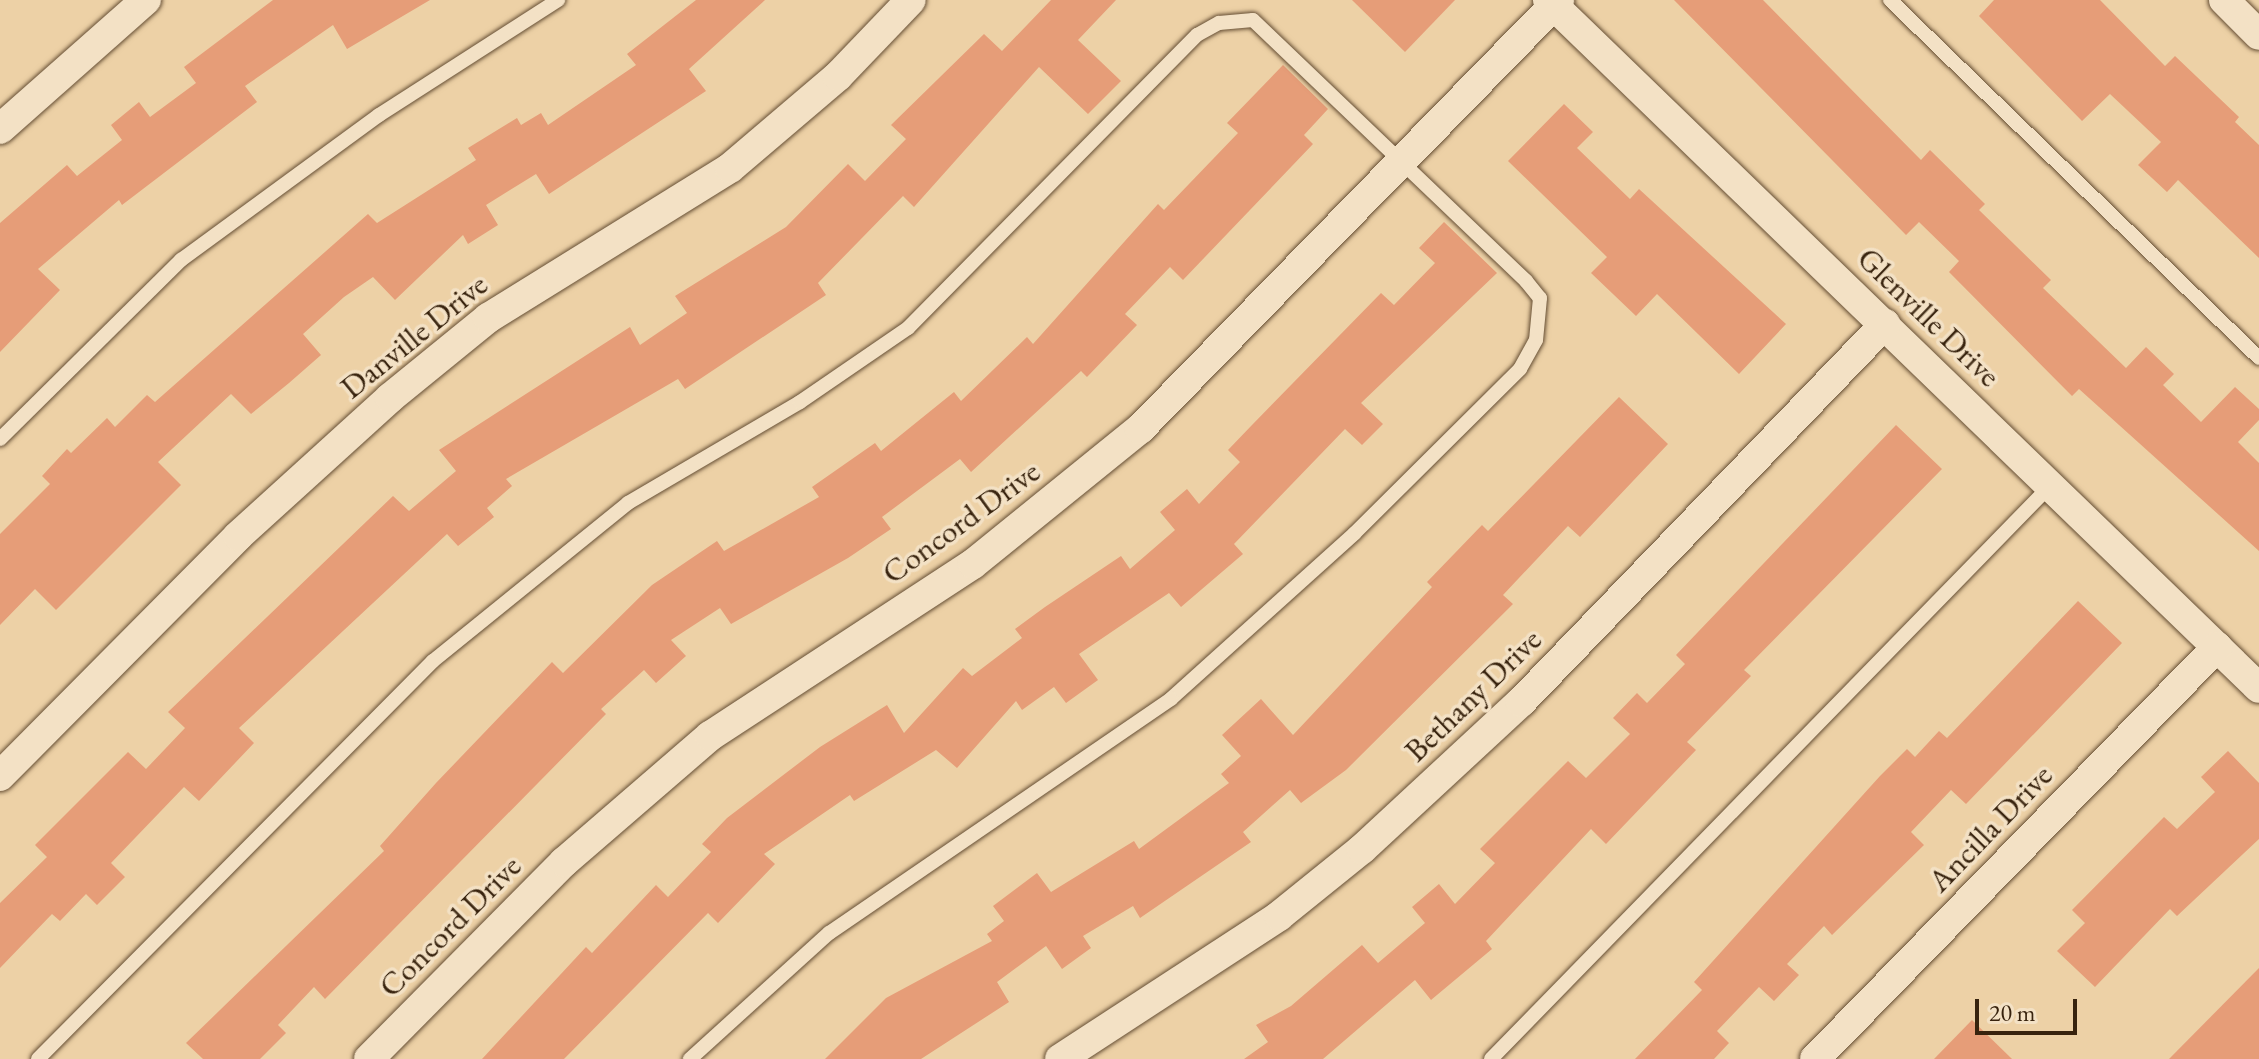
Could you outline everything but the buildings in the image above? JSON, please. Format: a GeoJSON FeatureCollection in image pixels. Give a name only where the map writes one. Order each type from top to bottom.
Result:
{"type":"FeatureCollection","features":[{"type":"Feature","properties":{"kind":"street"},"geometry":{"type":"LineString","coordinates":[[0,129],[146,0]]}},
{"type":"Feature","properties":{"kind":"street","name":"Danville Drive"},"geometry":{"type":"LineString","coordinates":[[0,776],[238,536],[390,398],[488,318],[730,168],[838,76],[911,0]]}},
{"type":"Feature","properties":{"kind":"street"},"geometry":{"type":"LineString","coordinates":[[2224,0],[2259,35]]}},
{"type":"Feature","properties":{"kind":"street","name":"Concord Drive"},"geometry":{"type":"LineString","coordinates":[[369,1059],[564,862],[710,736],[985,555],[1140,429],[1554,2]]}},
{"type":"Feature","properties":{"kind":"street","name":"Glenville Drive"},"geometry":{"type":"LineString","coordinates":[[1554,2],[2259,688]]}},
{"type":"Feature","properties":{"kind":"street","name":"Bethany Drive"},"geometry":{"type":"LineString","coordinates":[[1060,1059],[1279,916],[1362,849],[1521,702],[1885,324]]}},
{"type":"Feature","properties":{"kind":"street","name":"Ancilla Drive"},"geometry":{"type":"LineString","coordinates":[[1815,1059],[2217,647]]}},
{"type":"Feature","properties":{"kind":"lane"},"geometry":{"type":"LineString","coordinates":[[0,439],[181,260],[379,115],[558,0]]}},
{"type":"Feature","properties":{"kind":"lane"},"geometry":{"type":"LineString","coordinates":[[1890,0],[2259,358]]}},
{"type":"Feature","properties":{"kind":"lane"},"geometry":{"type":"LineString","coordinates":[[38,1059],[433,661],[628,503],[800,402],[908,328],[1197,35],[1236,19],[1273,31],[1540,298],[1536,340],[1520,369],[1288,597],[1171,699],[829,933],[690,1059]]}},
{"type":"Feature","properties":{"kind":"lane"},"geometry":{"type":"LineString","coordinates":[[1491,1059],[2052,484]]}}]}
